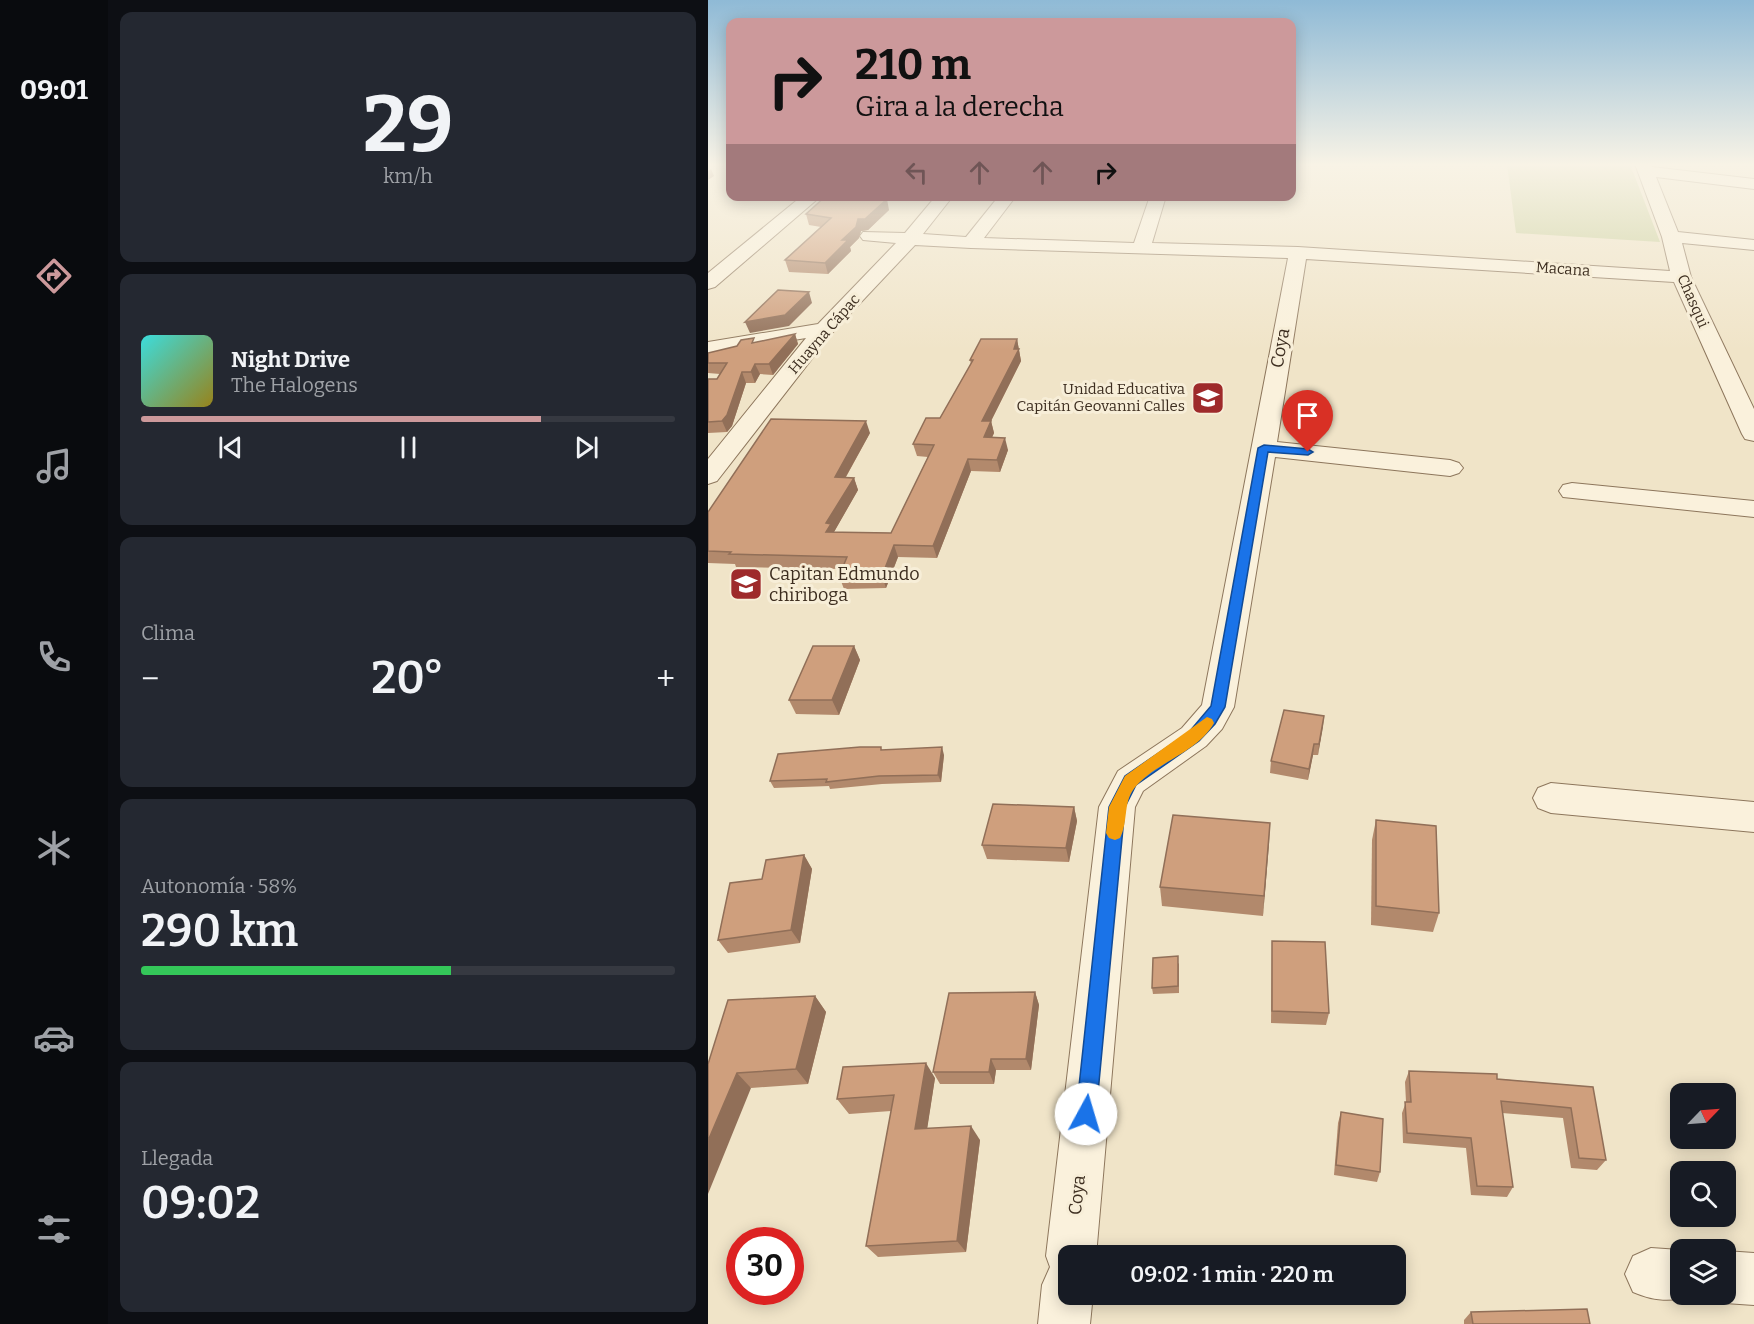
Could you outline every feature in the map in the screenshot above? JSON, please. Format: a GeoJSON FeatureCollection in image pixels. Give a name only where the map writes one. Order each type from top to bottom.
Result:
{"type":"FeatureCollection","features":[{"type":"Feature","properties":{"kind":"street"},"geometry":{"type":"LineString","coordinates":[[708,283],[777,226]]}},
{"type":"Feature","properties":{"kind":"street","name":"Huayna Cápac"},"geometry":{"type":"LineString","coordinates":[[708,476],[825,329],[921,226]]}},
{"type":"Feature","properties":{"kind":"street"},"geometry":{"type":"LineString","coordinates":[[971,243],[985,226]]}},
{"type":"Feature","properties":{"kind":"street"},"geometry":{"type":"LineString","coordinates":[[1142,247],[1149,226]]}},
{"type":"Feature","properties":{"kind":"street","name":"Chasqui"},"geometry":{"type":"LineString","coordinates":[[1667,226],[1682,277],[1754,434]]}},
{"type":"Feature","properties":{"kind":"street","name":"Macana"},"geometry":{"type":"LineString","coordinates":[[869,236],[971,243],[1298,253],[1682,277]]}},
{"type":"Feature","properties":{"kind":"street"},"geometry":{"type":"LineString","coordinates":[[1671,237],[1754,245]]}},
{"type":"Feature","properties":{"kind":"street","name":"Coya"},"geometry":{"type":"LineString","coordinates":[[1072,1245],[1117,807],[1131,781],[1194,736],[1210,720],[1218,707],[1298,253]]}},
{"type":"Feature","properties":{"kind":"street"},"geometry":{"type":"LineString","coordinates":[[708,348],[825,329]]}},
{"type":"Feature","properties":{"kind":"street"},"geometry":{"type":"LineString","coordinates":[[1264,448],[1450,468]]}},
{"type":"Feature","properties":{"kind":"street"},"geometry":{"type":"LineString","coordinates":[[1572,490],[1754,509]]}},
{"type":"Feature","properties":{"kind":"street"},"geometry":{"type":"LineString","coordinates":[[1551,798],[1754,817]]}},
{"type":"Feature","properties":{"kind":"street"},"geometry":{"type":"LineString","coordinates":[[1736,1278],[1754,1279]]}},
{"type":"Feature","properties":{"kind":"street"},"geometry":{"type":"LineString","coordinates":[[1064,1324],[1066,1305]]}},
{"type":"Feature","properties":{"kind":"green space"},"geometry":{"type":"Polygon","coordinates":[[[1515,226],[1654,226],[1660,242],[1516,233],[1515,226]]]}},
{"type":"Feature","properties":{"kind":"building"},"geometry":{"type":"Polygon","coordinates":[[[822,226],[856,226],[842,240],[848,240],[825,263],[785,260],[822,226]]]}},
{"type":"Feature","properties":{"kind":"building"},"geometry":{"type":"Polygon","coordinates":[[[778,290],[809,292],[785,315],[745,322],[778,290]]]}},
{"type":"Feature","properties":{"kind":"building"},"geometry":{"type":"Polygon","coordinates":[[[795,334],[769,364],[755,364],[751,372],[742,372],[727,415],[722,421],[708,422],[708,379],[717,379],[727,363],[708,363],[708,353],[737,346],[741,340],[754,338],[752,343],[795,334]]]}},
{"type":"Feature","properties":{"kind":"building"},"geometry":{"type":"Polygon","coordinates":[[[981,339],[1017,339],[1014,349],[1019,349],[982,421],[991,421],[984,437],[1005,438],[997,460],[968,459],[933,546],[894,545],[882,576],[839,576],[847,557],[729,554],[731,552],[708,551],[708,512],[771,419],[866,421],[835,477],[854,478],[826,523],[831,524],[826,532],[891,533],[934,445],[913,444],[926,418],[940,418],[973,360],[970,360],[981,339]]]}},
{"type":"Feature","properties":{"kind":"building"},"geometry":{"type":"Polygon","coordinates":[[[813,646],[854,646],[832,700],[789,700],[813,646]]]}},
{"type":"Feature","properties":{"kind":"building"},"geometry":{"type":"Polygon","coordinates":[[[1284,710],[1324,716],[1319,744],[1314,744],[1309,769],[1271,761],[1284,710]]]}},
{"type":"Feature","properties":{"kind":"building"},"geometry":{"type":"Polygon","coordinates":[[[881,747],[881,750],[942,747],[938,775],[879,776],[826,782],[827,779],[770,781],[778,754],[881,747]]]}},
{"type":"Feature","properties":{"kind":"building"},"geometry":{"type":"Polygon","coordinates":[[[993,804],[1074,807],[1066,848],[982,845],[993,804]]]}},
{"type":"Feature","properties":{"kind":"building"},"geometry":{"type":"Polygon","coordinates":[[[1173,815],[1270,823],[1264,896],[1160,887],[1173,815]]]}},
{"type":"Feature","properties":{"kind":"building"},"geometry":{"type":"Polygon","coordinates":[[[1376,820],[1436,826],[1439,913],[1376,906],[1376,820]]]}},
{"type":"Feature","properties":{"kind":"building"},"geometry":{"type":"Polygon","coordinates":[[[804,855],[791,930],[718,940],[730,883],[762,879],[766,860],[804,855]]]}},
{"type":"Feature","properties":{"kind":"building"},"geometry":{"type":"Polygon","coordinates":[[[1272,941],[1325,942],[1329,1013],[1272,1011],[1272,941]]]}},
{"type":"Feature","properties":{"kind":"building"},"geometry":{"type":"Polygon","coordinates":[[[1178,956],[1178,986],[1152,988],[1153,958],[1178,956]]]}},
{"type":"Feature","properties":{"kind":"building"},"geometry":{"type":"Polygon","coordinates":[[[1035,992],[1026,1059],[991,1059],[989,1072],[933,1072],[949,993],[1035,992]]]}},
{"type":"Feature","properties":{"kind":"building"},"geometry":{"type":"Polygon","coordinates":[[[815,996],[796,1069],[737,1073],[708,1141],[708,1064],[728,1000],[815,996]]]}},
{"type":"Feature","properties":{"kind":"building"},"geometry":{"type":"Polygon","coordinates":[[[926,1063],[915,1129],[971,1126],[957,1241],[866,1246],[894,1095],[837,1099],[843,1067],[926,1063]]]}},
{"type":"Feature","properties":{"kind":"building"},"geometry":{"type":"Polygon","coordinates":[[[1409,1071],[1497,1074],[1497,1079],[1593,1087],[1606,1160],[1579,1158],[1571,1108],[1501,1101],[1513,1187],[1477,1186],[1471,1138],[1407,1133],[1405,1102],[1411,1102],[1409,1071]]]}},
{"type":"Feature","properties":{"kind":"building"},"geometry":{"type":"Polygon","coordinates":[[[1341,1112],[1383,1119],[1380,1172],[1336,1165],[1341,1112]]]}},
{"type":"Feature","properties":{"kind":"building"},"geometry":{"type":"Polygon","coordinates":[[[1587,1309],[1590,1324],[1473,1324],[1471,1312],[1587,1309]]]}},
{"type":"Feature","properties":{"kind":"slow traffic"},"geometry":{"type":"LineString","coordinates":[[1115,833],[1117,807],[1131,781],[1194,736],[1207,723]]}},
{"type":"Feature","properties":{"kind":"place","name":"Unidad Educativa Capitán Geovanni Calles"},"geometry":{"type":"Point","coordinates":[1208,398]}},
{"type":"Feature","properties":{"kind":"place","name":"Capitan Edmundo chiriboga"},"geometry":{"type":"Point","coordinates":[746,584]}},
{"type":"Feature","properties":{"kind":"route"},"geometry":{"type":"LineString","coordinates":[[1086,1114],[1117,807],[1131,781],[1194,736],[1210,720],[1218,707],[1264,448],[1308,452]]}}]}
